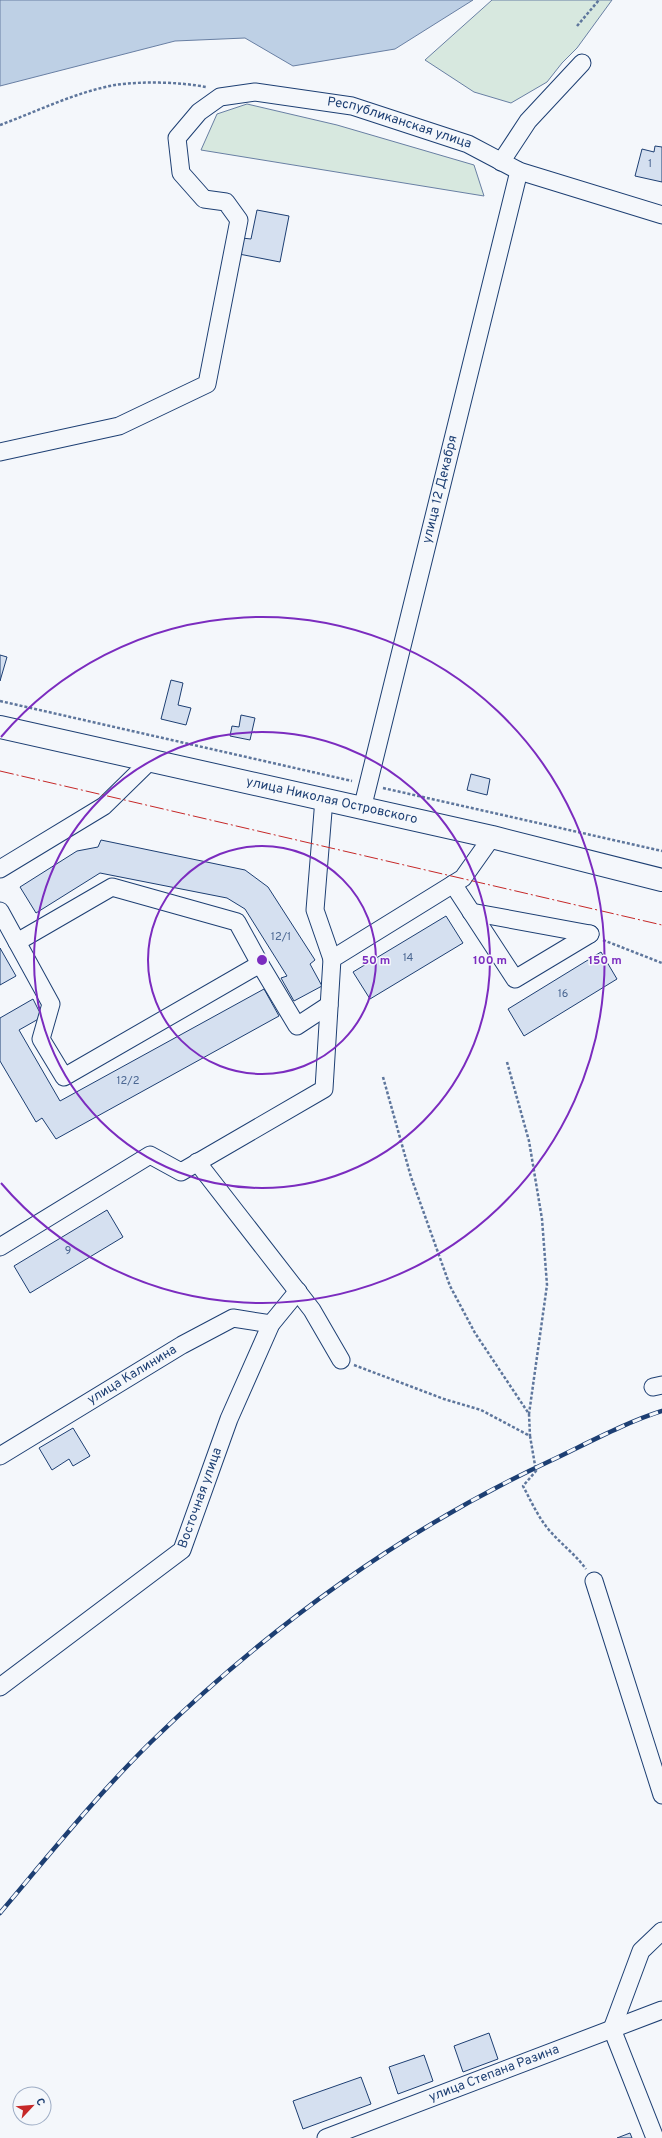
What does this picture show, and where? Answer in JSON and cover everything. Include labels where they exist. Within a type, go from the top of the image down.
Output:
[{"type":"main road","name":"улица Николая Островского","points":[[0,727],[492,837],[662,880]]},
{"type":"street","points":[[501,162],[528,121],[582,63]]},
{"type":"street","name":"Республиканская улица","points":[[0,452],[119,426],[207,384],[239,220],[226,202],[204,199],[181,173],[177,138],[199,112],[220,97],[254,92],[352,106],[468,144],[519,171],[662,215]]},
{"type":"street","name":"улица 12 Декабря","points":[[362,809],[519,171]]},
{"type":"street","points":[[0,869],[104,806],[151,760]]},
{"type":"street","points":[[0,1247],[150,1155],[181,1172],[324,1089],[332,959],[314,910],[324,799]]},
{"type":"street","points":[[332,959],[463,878],[492,837]]},
{"type":"street","points":[[454,884],[515,979],[590,934]]},
{"type":"street","points":[[17,942],[112,887],[236,922],[297,1026],[330,1005]]},
{"type":"street","points":[[0,911],[51,1004],[41,1039],[64,1077],[260,964]]},
{"type":"street","points":[[471,912],[590,934]]},
{"type":"street","points":[[197,1162],[312,1310],[341,1360]]},
{"type":"street","name":"Восточная улица","points":[[0,1687],[182,1550],[229,1419],[271,1324],[298,1291]]},
{"type":"street","name":"улица Калинина","points":[[0,1456],[182,1345],[233,1318],[271,1324]]},
{"type":"street","points":[[594,1581],[662,1795]]},
{"type":"street","points":[[655,2138],[612,2029],[641,1951],[662,1930]]},
{"type":"street","name":"улица Степана Разина","points":[[326,2138],[662,2010]]},
{"type":"path","points":[[577,26],[600,0]]},
{"type":"path","points":[[0,125],[64,100],[116,85],[181,83],[210,88],[220,97]]},
{"type":"path","points":[[0,701],[662,852]]},
{"type":"path","points":[[590,934],[662,963]]},
{"type":"path","points":[[508,1062],[529,1141],[542,1220],[548,1285],[529,1414],[530,1436],[536,1471],[523,1486],[537,1513],[550,1530],[575,1555],[594,1581]]},
{"type":"path","points":[[383,1077],[411,1177],[450,1286],[475,1333],[529,1414]]},
{"type":"path","points":[[341,1360],[403,1384],[481,1410],[530,1436]]},
{"type":"shaded area","points":[[492,0],[612,0],[577,48],[562,63],[547,82],[511,103],[474,92],[425,60]]},
{"type":"shaded area","points":[[247,104],[337,125],[474,165],[484,196],[201,150],[217,114]]},
{"type":"water","points":[[0,0],[473,0],[395,49],[293,66],[245,38],[175,41],[0,86]]},
{"type":"building","points":[[655,146],[662,147],[662,182],[635,176],[642,149],[654,152]]},
{"type":"building","points":[[257,210],[289,216],[280,262],[239,254],[242,238],[251,239]]},
{"type":"building","points":[[0,655],[7,657],[0,681]]},
{"type":"building","points":[[171,680],[183,683],[178,705],[191,708],[186,725],[161,719]]},
{"type":"building","points":[[241,715],[255,718],[250,740],[230,736],[232,726],[239,727]]},
{"type":"building","points":[[471,774],[490,779],[487,795],[467,790]]},
{"type":"building","points":[[101,840],[245,870],[268,887],[315,960],[310,964],[322,986],[294,1001],[281,978],[287,976],[245,909],[227,898],[100,873],[36,913],[20,887],[77,851],[98,847]]},
{"type":"building","points":[[446,916],[463,943],[370,999],[353,972]]},
{"type":"building","points":[[0,948],[16,976],[0,985]]},
{"type":"building","points":[[601,952],[617,979],[524,1036],[508,1009]]},
{"type":"building","points":[[264,989],[279,1016],[56,1139],[42,1118],[36,1122],[0,1061],[0,1018],[33,999],[42,1017],[19,1030],[60,1101]]},
{"type":"building","points":[[107,1210],[123,1237],[30,1293],[14,1266]]},
{"type":"building","points":[[73,1428],[90,1456],[73,1466],[69,1459],[52,1470],[39,1448]]},
{"type":"building","points":[[489,2033],[498,2059],[463,2072],[454,2046]]},
{"type":"building","points":[[424,2055],[433,2081],[398,2094],[389,2067]]},
{"type":"building","points":[[361,2077],[371,2104],[303,2129],[293,2101]]},
{"type":"building","points":[[630,2133],[632,2138],[617,2138]]},
{"type":"railway","points":[[0,1913],[92,1804],[131,1762],[196,1700],[290,1621],[390,1550],[495,1488],[634,1421],[662,1411]]},
{"type":"power","points":[[0,771],[662,925]]}]
